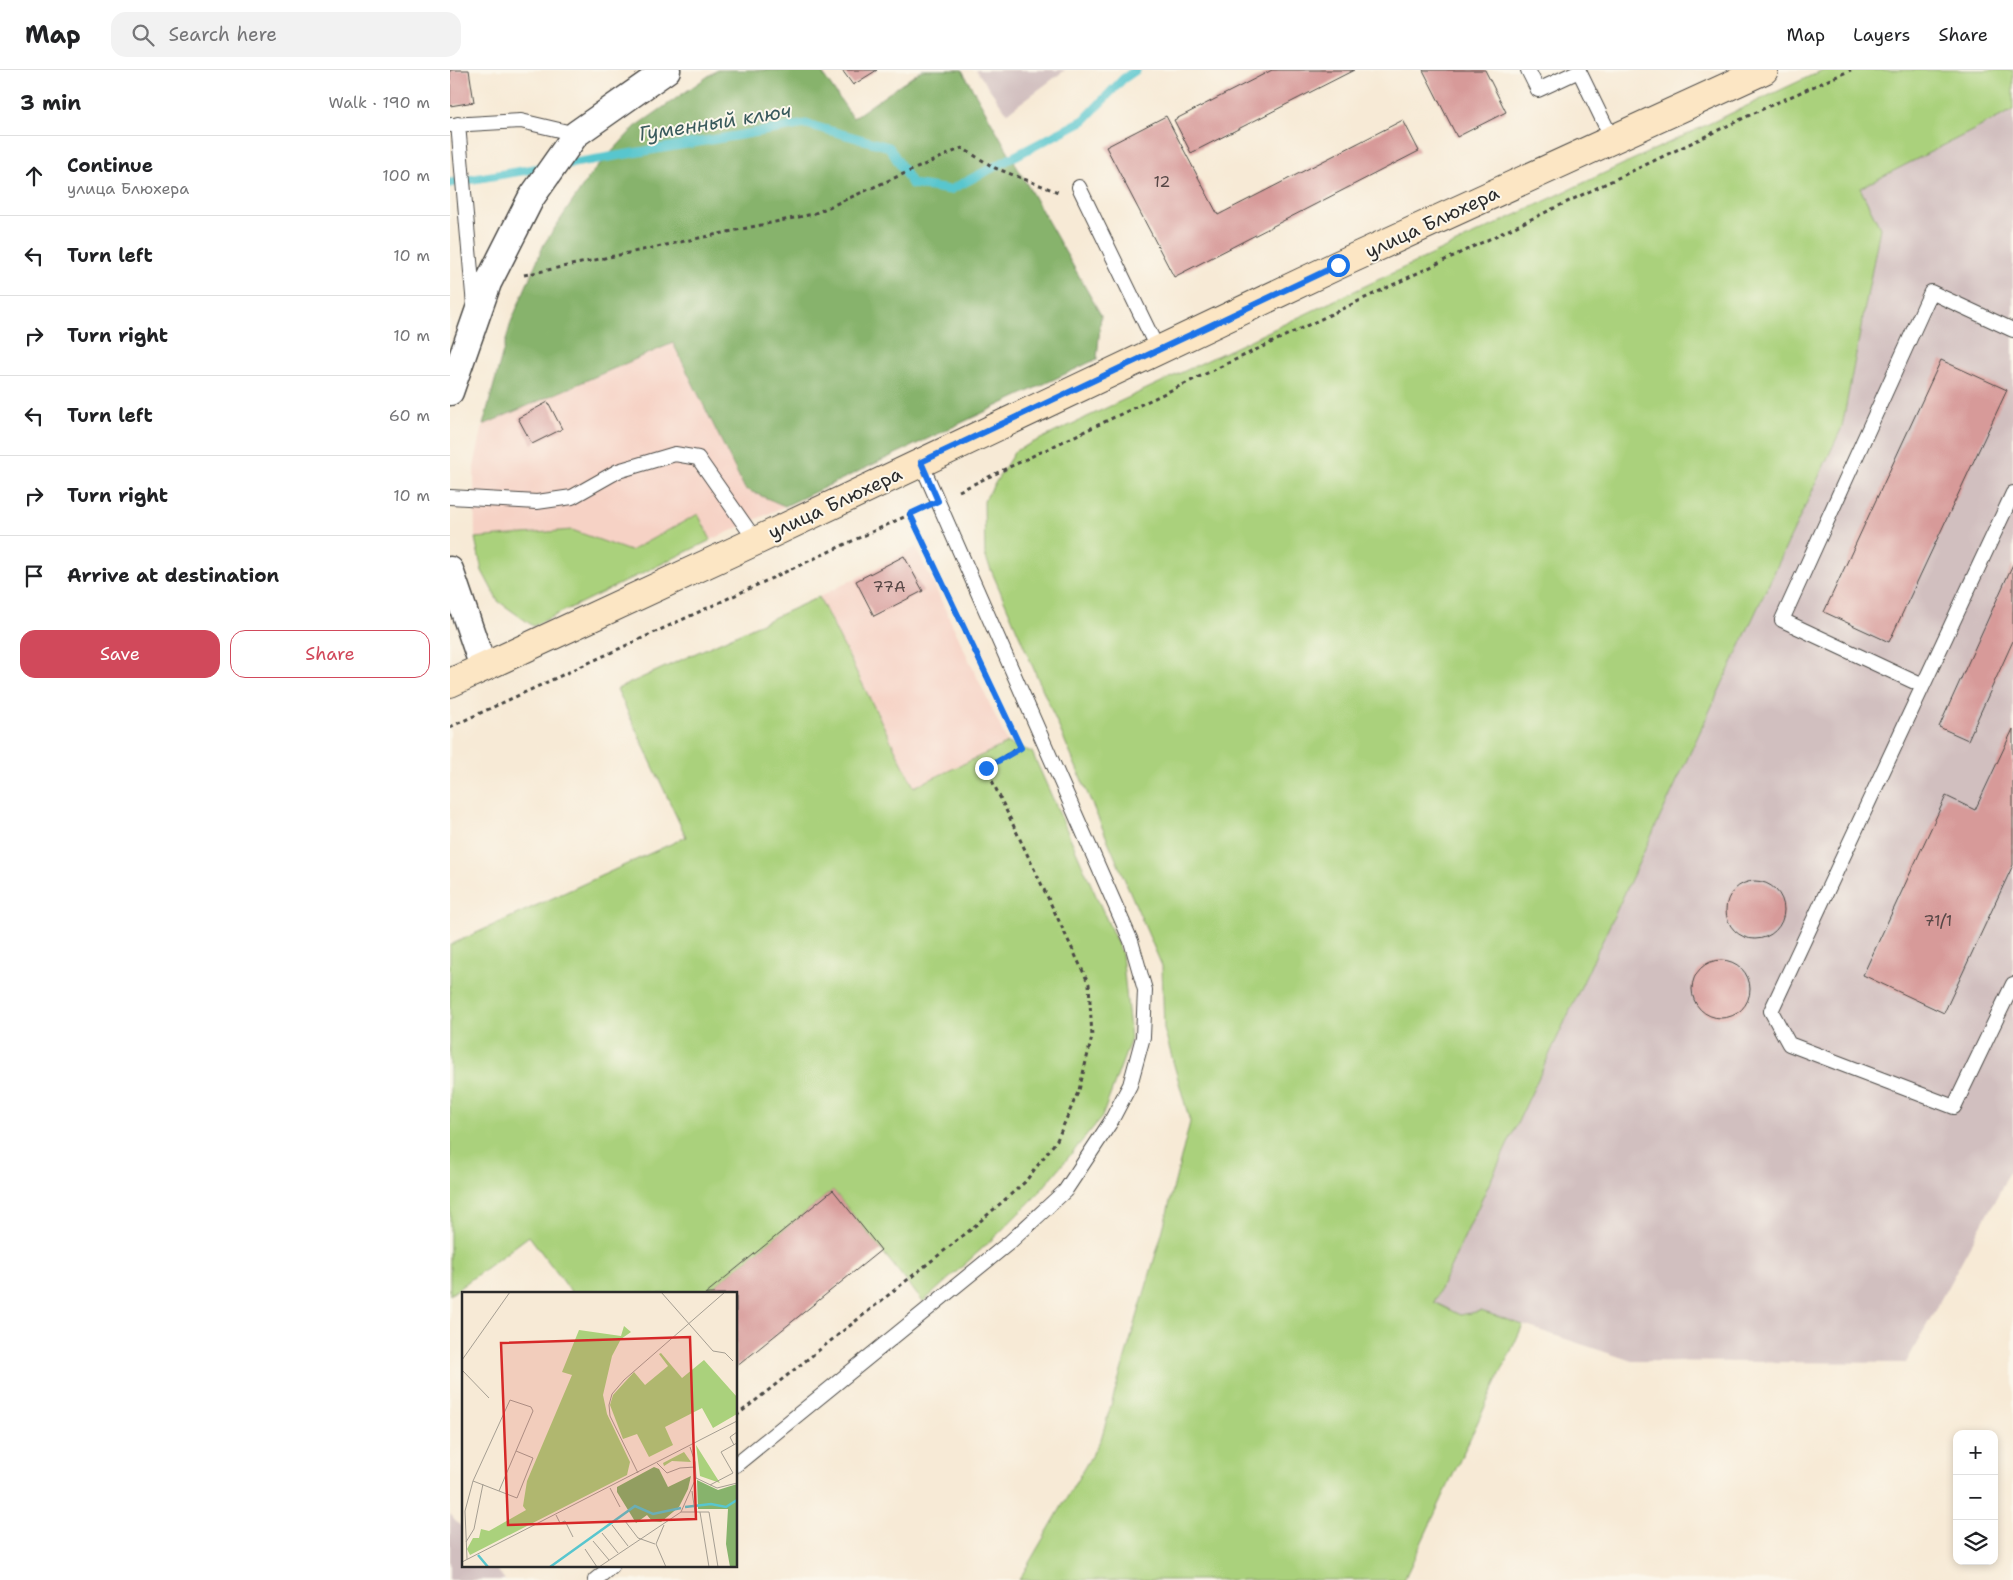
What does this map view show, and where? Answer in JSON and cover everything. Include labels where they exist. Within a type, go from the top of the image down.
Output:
[{"type":"main road","name":"улица Блюхера","points":[[450,683],[756,541],[1338,265],[1764,70]]},
{"type":"street","points":[[450,392],[464,338],[488,283],[531,198],[576,134],[667,70]]},
{"type":"street","points":[[450,570],[483,667]]},
{"type":"lane","points":[[1528,70],[1538,90],[1579,71],[1612,139]]},
{"type":"lane","points":[[464,338],[465,201],[461,160],[454,125],[521,121],[576,134]]},
{"type":"lane","points":[[1079,187],[1158,350]]},
{"type":"lane","points":[[1921,685],[1782,620],[1931,292],[2013,330]]},
{"type":"lane","points":[[450,497],[537,502],[572,497],[618,471],[676,454],[698,458],[756,541]]},
{"type":"lane","points":[[738,1463],[1010,1242],[1065,1191],[1110,1123],[1130,1085],[1143,1037],[1145,990],[1132,941],[921,462]]},
{"type":"lane","points":[[2013,493],[1921,685],[1770,1011],[1789,1044],[1954,1107],[2013,984]]},
{"type":"lane","points":[[595,1580],[610,1568]]},
{"type":"path","points":[[450,727],[938,501],[1767,107],[1851,70]]},
{"type":"path","points":[[488,283],[813,214],[962,148],[995,168],[1056,192],[1079,187]]},
{"type":"path","points":[[910,514],[999,703]]},
{"type":"path","points":[[738,1414],[969,1231],[1025,1182],[1058,1140],[1075,1098],[1092,1037],[1089,984],[986,768],[1021,748],[1016,739]]},
{"type":"shaded area","points":[[976,70],[1065,70],[1007,113]]},
{"type":"shaded area","points":[[2013,110],[2013,1163],[2001,1189],[1906,1363],[1632,1361],[1481,1311],[1460,1315],[1434,1302],[1842,427],[1860,188]]},
{"type":"shaded area","points":[[673,343],[745,489],[785,506],[711,540],[698,514],[630,551],[572,530],[475,538],[474,467],[483,425]]},
{"type":"shaded area","points":[[916,547],[1008,743],[914,787],[819,597]]},
{"type":"shaded area","points":[[450,1514],[462,1528],[462,1568],[496,1568],[505,1580],[450,1580]]},
{"type":"green space","points":[[717,70],[820,70],[853,118],[922,70],[962,70],[1101,315],[1097,359],[785,506],[745,489],[673,343],[483,425],[511,322],[544,244],[591,174],[635,127]]},
{"type":"green space","points":[[1823,70],[2013,70],[2013,110],[1860,188],[1880,228],[1842,427],[1434,1302],[1460,1315],[1481,1311],[1523,1325],[1404,1580],[1019,1580],[1101,1439],[1162,1233],[1190,1122],[1164,1029],[1162,966],[985,556],[984,501],[1015,451]]},
{"type":"green space","points":[[698,514],[711,540],[533,626],[498,601],[482,571],[475,538],[572,530],[630,551]]},
{"type":"green space","points":[[819,597],[914,787],[1008,743],[1032,752],[1122,954],[1131,1039],[1102,1117],[1037,1195],[997,1235],[923,1302],[833,1190],[707,1292],[571,1292],[529,1236],[450,1295],[450,945],[686,837],[617,689]]},
{"type":"building","points":[[450,70],[469,70],[474,102],[450,106]]},
{"type":"building","points":[[842,70],[877,70],[853,85]]},
{"type":"building","points":[[1272,70],[1354,70],[1191,153],[1174,120]]},
{"type":"building","points":[[1423,70],[1485,70],[1506,112],[1457,137]]},
{"type":"building","points":[[1166,116],[1218,215],[1403,120],[1419,151],[1174,277],[1106,147]]},
{"type":"building","points":[[1941,360],[2007,390],[1889,642],[1824,612]]},
{"type":"building","points":[[548,402],[562,429],[532,444],[518,418]]},
{"type":"building","points":[[904,556],[923,591],[874,616],[856,581]]},
{"type":"building","points":[[2013,564],[2013,641],[1968,740],[1939,727]]},
{"type":"building","points":[[2013,729],[2013,865],[1944,1013],[1863,975],[1946,796],[1975,810]]},
{"type":"building","points":[[1749,881],[1761,881],[1776,889],[1784,904],[1784,916],[1776,931],[1761,939],[1749,939],[1734,931],[1726,916],[1726,904],[1734,889]]},
{"type":"building","points":[[1721,960],[1732,962],[1742,968],[1748,978],[1750,989],[1748,1000],[1742,1010],[1732,1016],[1721,1018],[1710,1016],[1700,1010],[1694,1000],[1692,989],[1694,978],[1700,968],[1710,962]]},
{"type":"building","points":[[833,1190],[881,1250],[738,1365],[738,1292],[707,1292]]},
{"type":"waterway","name":"Гуменный ключ","points":[[562,165],[806,124],[889,147],[912,184],[950,190],[1084,120],[1123,79],[1136,70]]},
{"type":"waterway","name":"Гуменный ключ","points":[[450,183],[546,167]]},
{"type":"route","points":[[986,768],[1021,748],[910,514],[938,501],[921,462],[1338,265]]}]
